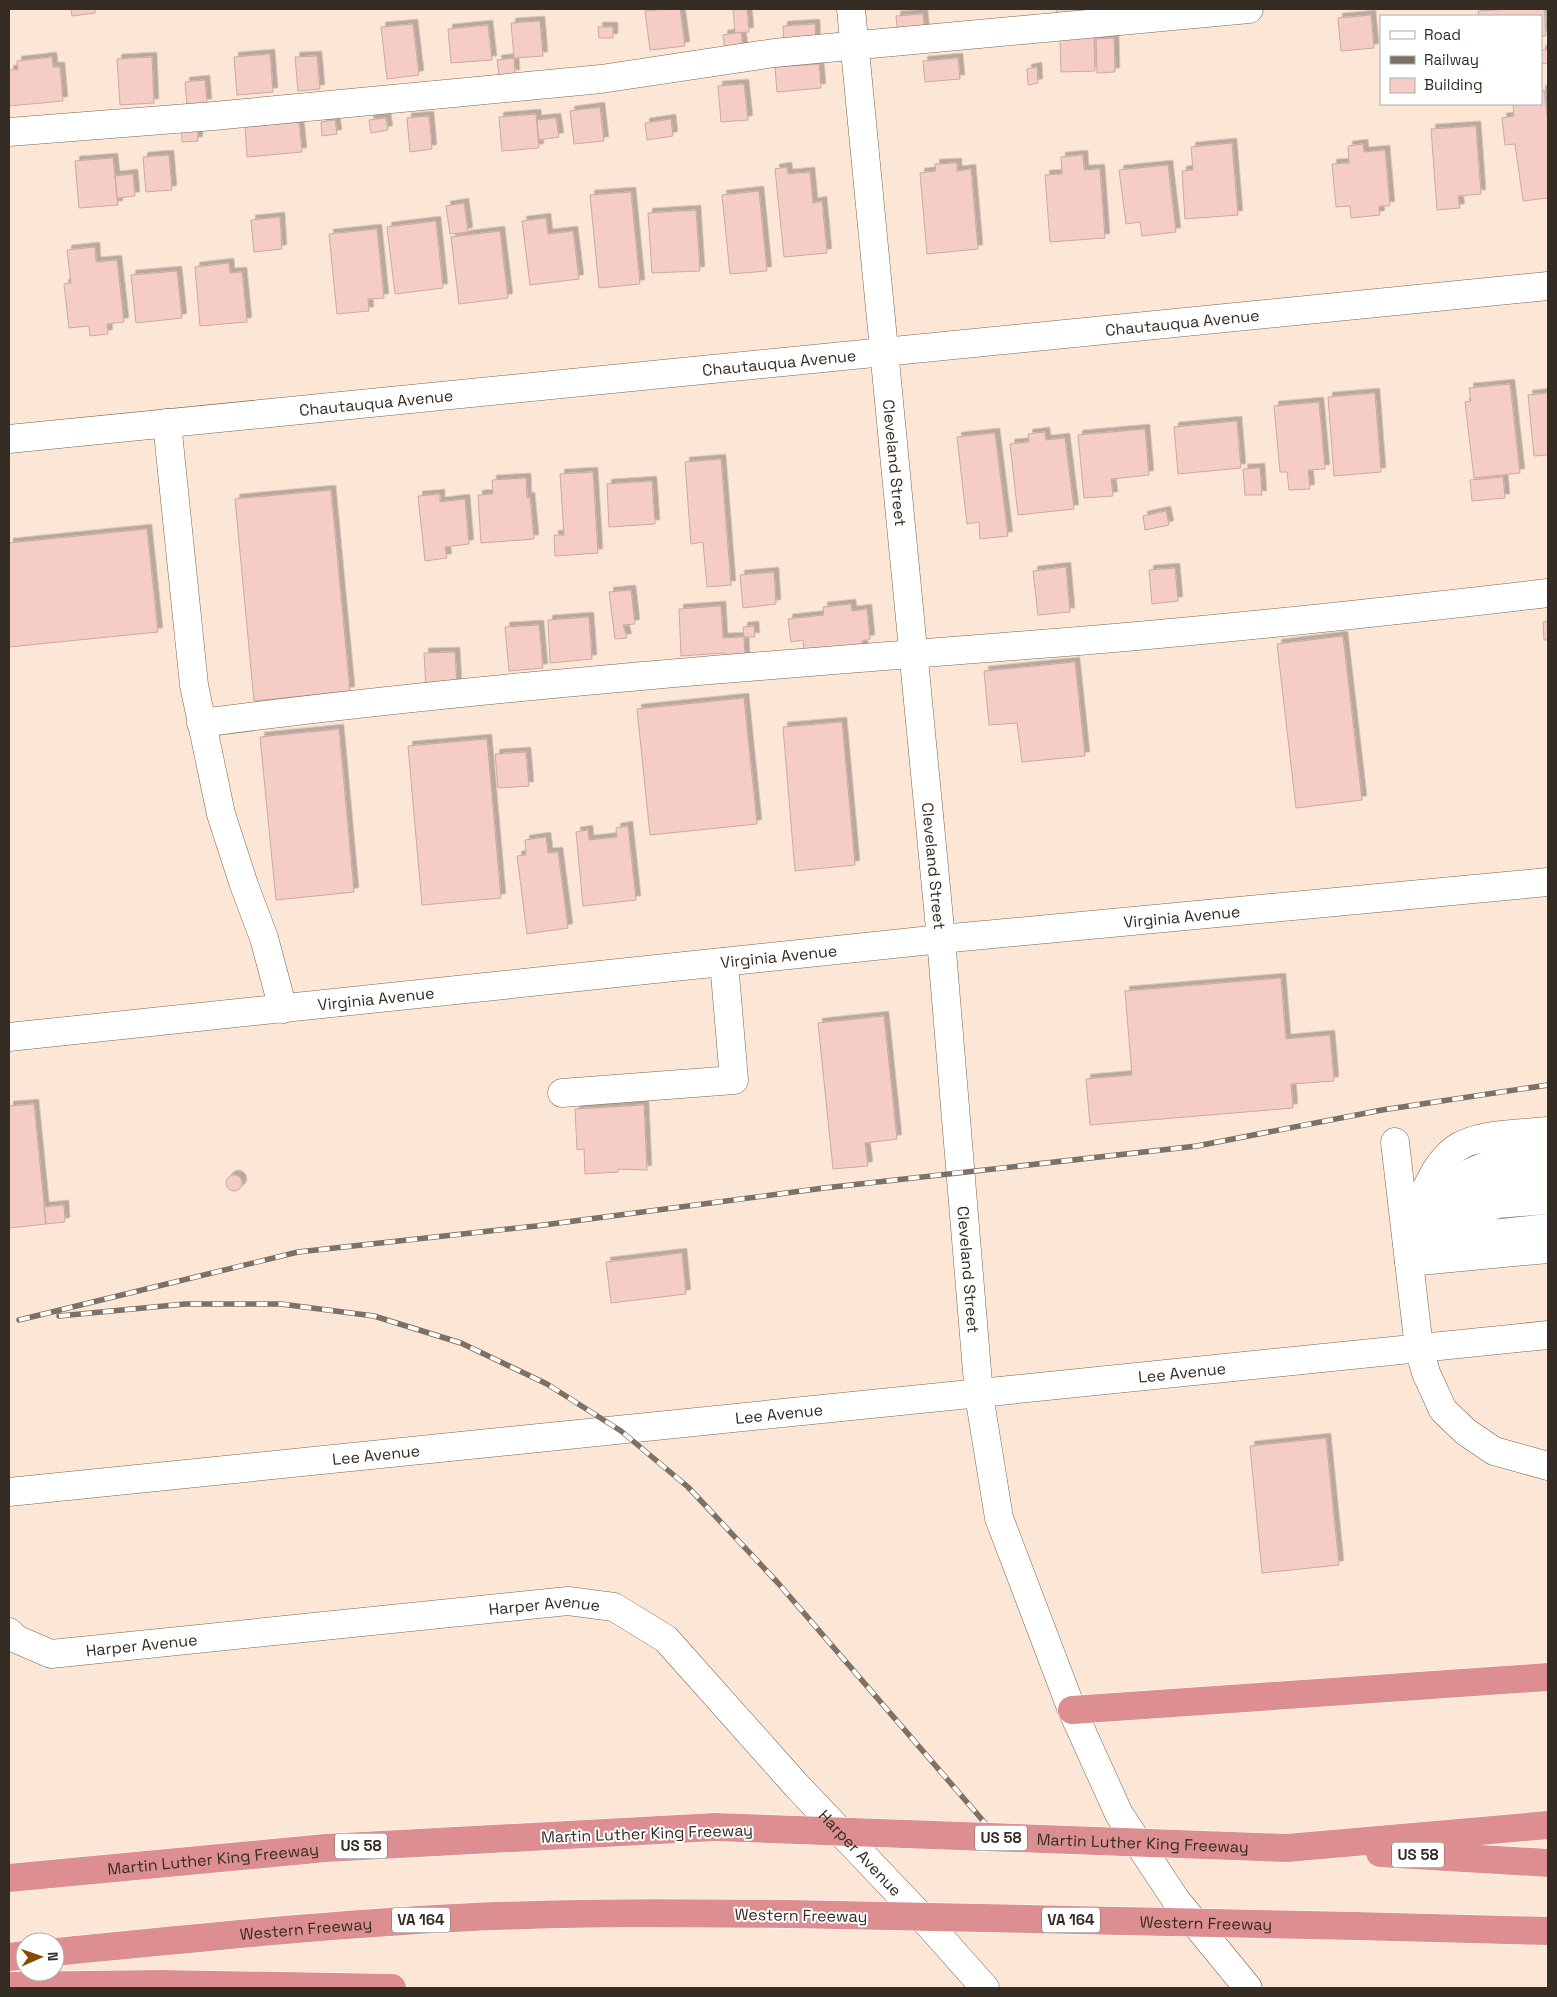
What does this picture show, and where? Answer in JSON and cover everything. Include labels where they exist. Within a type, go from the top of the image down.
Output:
[{"type":"highway","points":[[1072,1710],[1548,1677]]},
{"type":"highway","points":[[1287,1848],[1548,1825]]},
{"type":"highway","name":"Martin Luther King Freeway","points":[[9,1878],[326,1848],[715,1827],[1287,1848]]},
{"type":"highway","name":"US 58","points":[[1287,1848],[1548,1863]]},
{"type":"highway","name":"Western Freeway","points":[[65,1951],[273,1930],[456,1918],[587,1914],[788,1914],[1548,1932]]},
{"type":"highway","points":[[9,1986],[161,1984],[392,1988]]},
{"type":"street","name":"Cleveland Street","points":[[851,9],[941,939],[979,1395],[999,1518],[1072,1710],[1119,1814],[1176,1900],[1248,1988]]},
{"type":"street","points":[[9,132],[224,115],[601,79],[774,54],[1212,10],[1249,9]]},
{"type":"street","name":"Chautauqua Avenue","points":[[9,439],[1548,286]]},
{"type":"street","points":[[167,423],[194,685],[201,723],[221,814],[244,885],[264,938],[283,1009]]},
{"type":"street","points":[[201,723],[326,707],[913,653],[1056,643],[1351,616],[1548,593]]},
{"type":"street","name":"Virginia Avenue","points":[[9,1037],[941,939],[1548,882]]},
{"type":"street","points":[[562,1093],[734,1080],[724,962]]},
{"type":"street","points":[[1408,1252],[1426,1192],[1439,1167],[1455,1149],[1482,1138],[1548,1131]]},
{"type":"street","points":[[1395,1142],[1419,1348],[1426,1372],[1443,1410],[1466,1432],[1494,1451],[1548,1466]]},
{"type":"street","points":[[1408,1252],[1462,1176],[1499,1160],[1548,1155]]},
{"type":"street","points":[[1408,1252],[1465,1200],[1499,1183],[1548,1178]]},
{"type":"street","points":[[1408,1252],[1497,1204],[1548,1200]]},
{"type":"street","points":[[1408,1252],[1548,1228]]},
{"type":"street","points":[[1408,1252],[1548,1249]]},
{"type":"street","name":"Lee Avenue","points":[[9,1492],[979,1395],[1114,1378],[1548,1335]]},
{"type":"street","name":"Harper Avenue","points":[[9,1632],[16,1639],[51,1654],[568,1601],[614,1607],[666,1639],[797,1786],[931,1927],[985,1988]]},
{"type":"building","points":[[71,9],[95,9],[95,13],[72,16]]},
{"type":"building","points":[[680,9],[685,46],[650,50],[645,11]]},
{"type":"building","points":[[733,9],[747,9],[749,32],[735,33]]},
{"type":"building","points":[[1056,9],[1093,9],[1094,16],[1058,21]]},
{"type":"building","points":[[1544,9],[1546,36],[1542,36],[1542,15],[1479,15],[1478,11]]},
{"type":"building","points":[[923,14],[925,36],[898,38],[896,16]]},
{"type":"building","points":[[1371,15],[1374,48],[1341,51],[1338,18]]},
{"type":"building","points":[[540,21],[543,56],[514,58],[511,23]]},
{"type":"building","points":[[413,24],[419,75],[387,79],[381,27]]},
{"type":"building","points":[[815,24],[816,44],[784,46],[783,26]]},
{"type":"building","points":[[488,25],[492,60],[451,63],[448,29]]},
{"type":"building","points":[[598,27],[613,27],[613,38],[599,38]]},
{"type":"building","points":[[741,32],[743,50],[725,52],[723,35]]},
{"type":"building","points":[[1094,37],[1095,71],[1061,72],[1060,38]]},
{"type":"building","points":[[1114,38],[1115,72],[1097,73],[1096,39]]},
{"type":"building","points":[[1542,50],[1548,50],[1548,63],[1542,64]]},
{"type":"building","points":[[270,54],[273,92],[237,95],[234,57]]},
{"type":"building","points":[[317,56],[320,89],[298,91],[295,57]]},
{"type":"building","points":[[52,57],[53,67],[60,67],[63,101],[9,106],[9,70],[18,70],[17,61]]},
{"type":"building","points":[[152,57],[154,103],[120,105],[117,59]]},
{"type":"building","points":[[514,58],[515,74],[499,75],[497,60]]},
{"type":"building","points":[[958,58],[960,79],[925,82],[923,61]]},
{"type":"building","points":[[819,64],[821,88],[777,92],[775,67]]},
{"type":"building","points":[[1037,67],[1038,83],[1028,85],[1027,69]]},
{"type":"building","points":[[205,80],[207,103],[187,105],[185,82]]},
{"type":"building","points":[[744,84],[748,120],[721,122],[718,86]]},
{"type":"building","points":[[1542,90],[1544,90],[1548,123],[1548,198],[1523,201],[1515,144],[1505,145],[1502,118],[1514,116],[1513,105],[1542,105]]},
{"type":"building","points":[[600,107],[604,141],[574,144],[570,111]]},
{"type":"building","points":[[536,114],[539,148],[502,151],[499,117]]},
{"type":"building","points":[[429,116],[432,149],[410,152],[407,118]]},
{"type":"building","points":[[386,118],[388,130],[371,133],[369,120]]},
{"type":"building","points":[[556,118],[559,137],[539,140],[537,120]]},
{"type":"building","points":[[671,119],[673,136],[647,140],[645,123]]},
{"type":"building","points":[[335,120],[337,134],[322,136],[321,122]]},
{"type":"building","points":[[299,122],[302,152],[247,157],[245,127]]},
{"type":"building","points":[[1476,126],[1481,194],[1458,196],[1460,208],[1437,210],[1431,129]]},
{"type":"building","points":[[197,127],[198,141],[182,142],[181,128]]},
{"type":"building","points":[[1232,143],[1238,215],[1185,219],[1182,171],[1193,170],[1191,147]]},
{"type":"building","points":[[1363,144],[1364,152],[1385,150],[1390,206],[1379,206],[1380,215],[1351,218],[1350,206],[1336,207],[1332,164],[1349,163],[1348,146]]},
{"type":"building","points":[[169,155],[172,190],[146,192],[143,157]]},
{"type":"building","points":[[1083,155],[1084,170],[1100,169],[1105,238],[1050,242],[1045,175],[1062,174],[1061,157]]},
{"type":"building","points":[[113,158],[118,205],[79,208],[75,161]]},
{"type":"building","points":[[957,163],[957,171],[971,169],[978,249],[927,254],[920,173],[936,171],[935,164]]},
{"type":"building","points":[[1168,165],[1176,232],[1142,236],[1140,222],[1126,224],[1119,170]]},
{"type":"building","points":[[787,167],[788,174],[810,172],[813,203],[822,201],[827,253],[784,257],[775,169]]},
{"type":"building","points":[[133,174],[135,196],[117,198],[115,176]]},
{"type":"building","points":[[759,191],[767,271],[730,274],[722,195]]},
{"type":"building","points":[[631,192],[640,284],[599,288],[590,195]]},
{"type":"building","points":[[464,203],[468,232],[450,234],[446,206]]},
{"type":"building","points":[[696,210],[700,271],[652,273],[648,213]]},
{"type":"building","points":[[280,217],[282,249],[254,252],[251,220]]},
{"type":"building","points":[[546,218],[548,234],[573,231],[579,279],[530,285],[522,221]]},
{"type":"building","points":[[436,221],[443,288],[395,294],[387,227]]},
{"type":"building","points":[[377,229],[384,298],[368,299],[369,311],[337,314],[329,234]]},
{"type":"building","points":[[500,231],[508,298],[459,304],[451,237]]},
{"type":"building","points":[[95,247],[96,262],[117,260],[124,322],[107,324],[108,334],[90,336],[89,326],[69,328],[64,284],[71,283],[67,250]]},
{"type":"building","points":[[229,263],[230,273],[242,272],[247,322],[200,326],[195,267]]},
{"type":"building","points":[[177,271],[182,318],[136,323],[131,275]]},
{"type":"building","points":[[1510,384],[1520,473],[1474,478],[1465,402],[1471,401],[1469,388]]},
{"type":"building","points":[[1375,393],[1381,472],[1334,476],[1328,397]]},
{"type":"building","points":[[1548,393],[1548,455],[1534,456],[1528,395]]},
{"type":"building","points":[[1319,402],[1325,469],[1308,470],[1310,489],[1289,490],[1287,472],[1280,472],[1274,406]]},
{"type":"building","points":[[1237,421],[1241,468],[1178,474],[1174,427]]},
{"type":"building","points":[[1145,429],[1149,475],[1111,479],[1113,496],[1084,498],[1078,435]]},
{"type":"building","points":[[1045,432],[1046,440],[1065,438],[1074,509],[1018,515],[1010,444],[1029,442],[1028,434]]},
{"type":"building","points":[[995,433],[1008,536],[980,539],[979,522],[967,524],[957,437]]},
{"type":"building","points":[[721,459],[731,585],[707,587],[703,542],[691,544],[685,462]]},
{"type":"building","points":[[1260,468],[1262,495],[1245,495],[1243,469]]},
{"type":"building","points":[[593,472],[598,553],[555,556],[554,535],[564,535],[560,474]]},
{"type":"building","points":[[1503,477],[1505,498],[1472,501],[1470,480]]},
{"type":"building","points":[[526,478],[527,498],[530,497],[534,539],[481,543],[478,495],[493,494],[492,480]]},
{"type":"building","points":[[652,481],[655,524],[609,527],[607,484]]},
{"type":"building","points":[[331,490],[350,691],[254,701],[235,499]]},
{"type":"building","points":[[440,494],[440,502],[465,499],[469,544],[445,547],[447,558],[425,561],[418,496]]},
{"type":"building","points":[[1166,511],[1169,525],[1145,530],[1143,516]]},
{"type":"building","points":[[147,529],[158,632],[9,647],[9,543]]},
{"type":"building","points":[[1066,567],[1070,612],[1038,615],[1033,571]]},
{"type":"building","points":[[1175,568],[1178,601],[1152,604],[1149,570]]},
{"type":"building","points":[[774,572],[776,604],[743,608],[740,575]]},
{"type":"building","points":[[631,590],[635,624],[623,625],[627,638],[615,639],[609,592]]},
{"type":"building","points":[[851,604],[852,611],[867,609],[870,639],[862,641],[864,650],[805,657],[803,640],[791,642],[788,619],[824,615],[823,607]]},
{"type":"building","points":[[721,606],[723,638],[744,637],[745,659],[725,660],[725,653],[681,656],[679,609]]},
{"type":"building","points":[[589,617],[592,659],[550,663],[548,620]]},
{"type":"building","points":[[1548,621],[1548,640],[1544,640],[1543,622]]},
{"type":"building","points":[[539,625],[543,668],[509,671],[505,627]]},
{"type":"building","points":[[754,626],[755,637],[744,637],[743,627]]},
{"type":"building","points":[[1343,636],[1362,800],[1296,808],[1277,644]]},
{"type":"building","points":[[455,652],[457,686],[426,688],[424,653]]},
{"type":"building","points":[[1075,662],[1085,756],[1022,762],[1017,723],[989,725],[984,671]]},
{"type":"building","points":[[744,698],[757,824],[650,835],[637,709]]},
{"type":"building","points":[[842,722],[855,865],[795,871],[783,727]]},
{"type":"building","points":[[339,729],[354,892],[276,900],[260,737]]},
{"type":"building","points":[[487,739],[501,898],[422,905],[408,746]]},
{"type":"building","points":[[526,752],[529,786],[498,788],[495,754]]},
{"type":"building","points":[[628,826],[636,900],[583,906],[576,832],[588,830],[589,840],[617,837],[616,828]]},
{"type":"building","points":[[546,837],[548,853],[558,852],[568,928],[527,934],[517,856],[526,855],[525,840]]},
{"type":"building","points":[[1281,978],[1286,1039],[1330,1035],[1334,1081],[1291,1084],[1293,1108],[1090,1125],[1086,1079],[1132,1075],[1125,991]]},
{"type":"building","points":[[884,1016],[897,1139],[865,1143],[868,1166],[833,1169],[818,1023]]},
{"type":"building","points":[[34,1104],[46,1224],[9,1228],[9,1106]]},
{"type":"building","points":[[644,1105],[647,1170],[618,1169],[618,1172],[585,1174],[584,1149],[577,1150],[575,1109]]},
{"type":"building","points":[[234,1175],[240,1177],[242,1183],[240,1189],[234,1191],[228,1189],[226,1183],[228,1177]]},
{"type":"building","points":[[64,1205],[65,1222],[46,1224],[44,1207]]},
{"type":"building","points":[[682,1253],[686,1294],[611,1303],[606,1262]]},
{"type":"building","points":[[1326,1438],[1339,1565],[1262,1573],[1250,1446]]},
{"type":"railway","points":[[19,1320],[298,1252],[536,1226],[824,1188],[1197,1146],[1382,1110],[1548,1085]]},
{"type":"railway","points":[[59,1316],[185,1304],[281,1304],[374,1316],[461,1343],[547,1384],[621,1431],[688,1487],[778,1583],[991,1830]]}]
